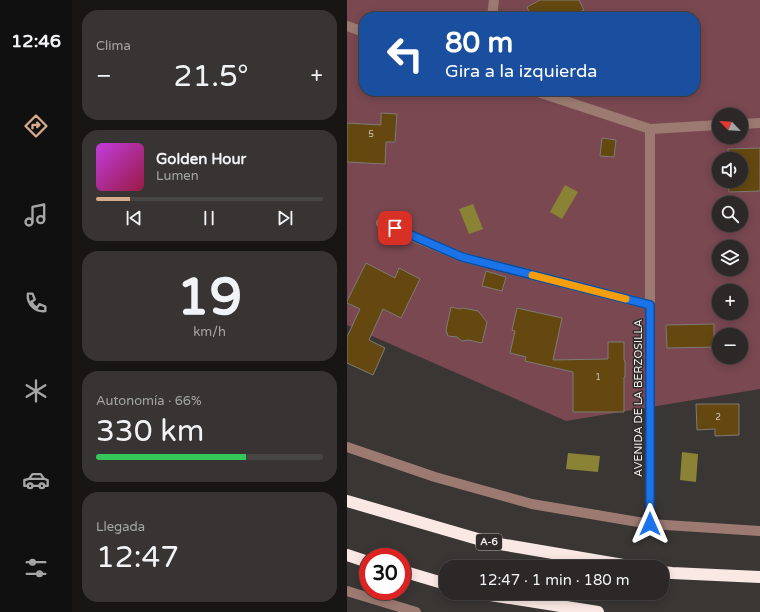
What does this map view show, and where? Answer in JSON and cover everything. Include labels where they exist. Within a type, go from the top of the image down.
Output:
[{"type":"highway","name":"A-6","points":[[347,501],[488,542],[594,560]]},
{"type":"highway","points":[[347,556],[359,559]]},
{"type":"highway","points":[[669,573],[760,577]]},
{"type":"highway","points":[[411,574],[439,582]]},
{"type":"highway","points":[[522,600],[598,612]]},
{"type":"street","points":[[493,12],[494,0]]},
{"type":"street","points":[[347,26],[359,30]]},
{"type":"street","points":[[550,96],[650,129],[712,125]]},
{"type":"street","points":[[748,124],[760,123]]},
{"type":"street","name":"AVENIDA DE LA BERZOSILLA","points":[[650,129],[650,524]]},
{"type":"street","points":[[381,222],[462,257],[650,305]]},
{"type":"street","points":[[347,447],[435,477],[532,504],[650,524],[760,531]]},
{"type":"street","points":[[347,591],[416,612]]},
{"type":"shaded area","points":[[347,0],[760,0],[760,389],[566,421],[347,325]]},
{"type":"shaded area","points":[[565,185],[578,192],[562,219],[550,212]]},
{"type":"shaded area","points":[[473,204],[483,229],[469,234],[459,209]]},
{"type":"shaded area","points":[[682,452],[698,454],[696,482],[680,480]]},
{"type":"shaded area","points":[[568,453],[600,456],[598,472],[566,469]]},
{"type":"building","points":[[540,0],[579,0],[584,10],[580,12],[529,12],[527,7]]},
{"type":"building","points":[[381,113],[397,114],[395,142],[386,142],[385,164],[347,162],[347,123],[381,125]]},
{"type":"building","points":[[602,138],[616,140],[614,157],[600,156]]},
{"type":"building","points":[[760,148],[760,191],[729,192],[729,188],[748,188],[748,152],[728,152],[728,149]]},
{"type":"building","points":[[366,263],[395,278],[399,268],[420,279],[401,318],[383,309],[369,340],[385,348],[373,375],[347,363],[347,337],[360,309],[347,303],[347,301]]},
{"type":"building","points":[[486,271],[506,277],[502,291],[482,286]]},
{"type":"building","points":[[451,307],[478,311],[487,322],[482,343],[468,340],[462,341],[457,337],[448,336],[446,330]]},
{"type":"building","points":[[517,308],[562,318],[553,360],[608,359],[608,342],[624,342],[624,412],[573,412],[573,372],[525,361],[526,357],[510,353],[515,331],[512,330]]},
{"type":"building","points":[[714,324],[714,328],[712,328],[712,347],[667,348],[666,325]]},
{"type":"building","points":[[696,404],[739,404],[739,435],[715,436],[715,429],[697,430]]},
{"type":"slow traffic","points":[[532,275],[626,299]]},
{"type":"route","points":[[395,228],[462,257],[650,305],[650,524]]}]
